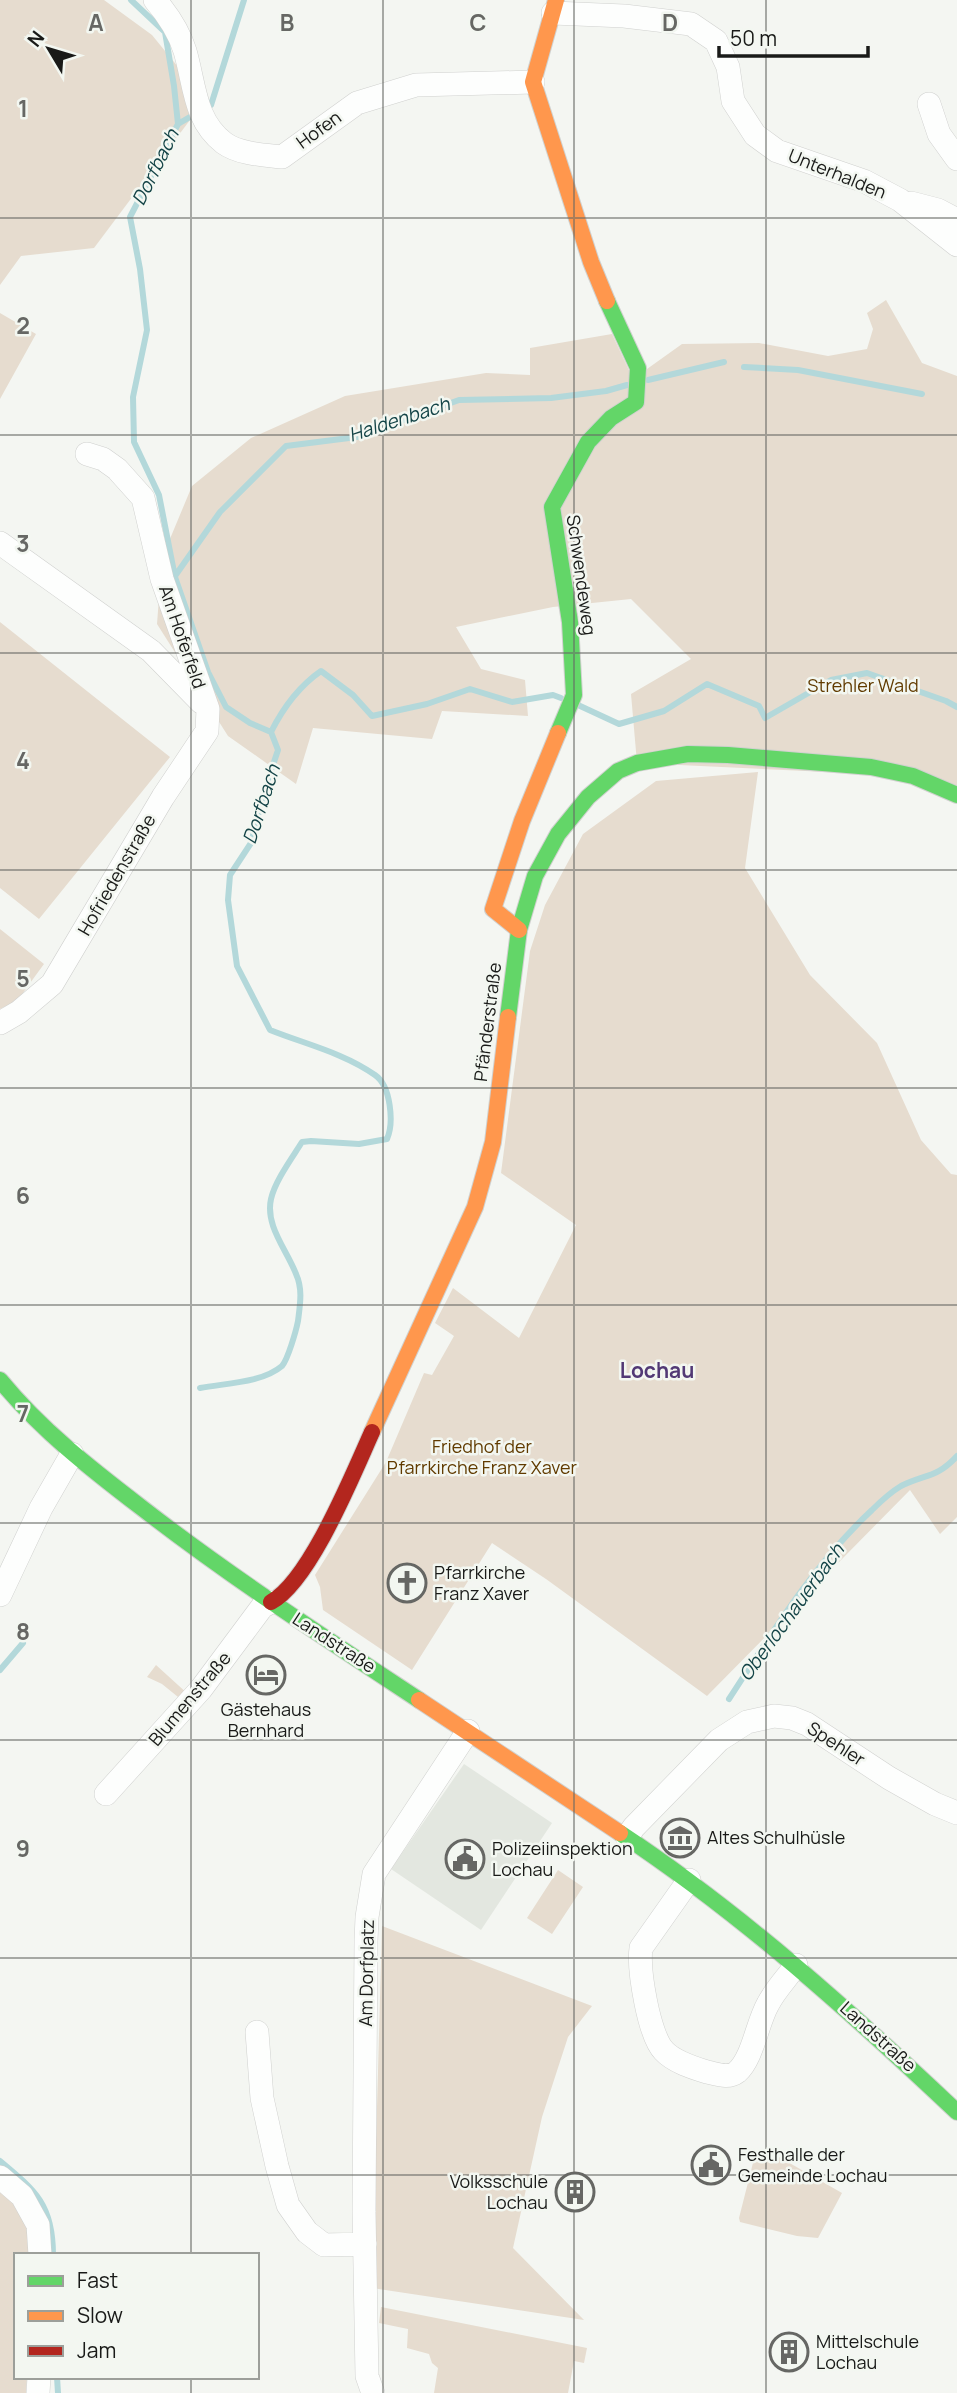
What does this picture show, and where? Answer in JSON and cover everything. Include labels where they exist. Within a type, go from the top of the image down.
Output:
[{"type":"street","name":"Hofen","points":[[155,0],[176,29],[185,51],[204,122],[226,144],[258,155],[282,157],[357,103],[416,85],[533,82]]},
{"type":"street","points":[[533,82],[555,7]]},
{"type":"street","name":"Unterhalden","points":[[555,7],[691,24],[716,41],[728,67],[733,101],[755,135],[777,151],[864,181],[900,200],[957,245]]},
{"type":"street","name":"Schwendeweg","points":[[519,930],[494,909],[522,821],[570,702],[570,622],[552,507],[588,442],[611,418],[636,402],[638,368],[591,262],[533,82]]},
{"type":"street","points":[[929,104],[939,134],[957,159]]},
{"type":"street","name":"Unterhalden","points":[[900,200],[938,210],[957,220]]},
{"type":"street","name":"Am Hoferfeld","points":[[87,454],[103,459],[117,469],[144,498],[162,579],[208,709]]},
{"type":"street","name":"Am Hoferfeld","points":[[0,543],[150,651],[208,709]]},
{"type":"street","name":"Hofriedenstraße","points":[[0,1023],[19,1012],[52,984],[163,797],[207,731],[208,709]]},
{"type":"street","name":"Pfänderstraße","points":[[271,1602],[282,1596],[294,1583],[335,1513],[475,1207],[493,1142],[519,930],[535,876],[558,834],[588,797],[618,771],[637,763],[688,754],[871,766],[913,776],[957,795]]},
{"type":"street","name":"Landstraße","points":[[0,1380],[23,1408],[72,1454],[164,1526],[271,1602],[689,1880],[796,1965],[867,2026],[957,2112]]},
{"type":"street","points":[[0,1595],[41,1508],[72,1454]]},
{"type":"street","name":"Blumenstraße","points":[[106,1794],[201,1689],[262,1607],[271,1602]]},
{"type":"street","name":"Spehler","points":[[627,1837],[719,1740],[747,1722],[775,1716],[792,1718],[807,1724],[912,1792],[957,1813]]},
{"type":"street","name":"Am Dorfplatz","points":[[373,2393],[367,2376],[365,2244],[367,1917],[374,1874],[468,1731]]},
{"type":"street","points":[[689,1880],[641,1948],[639,1962],[646,2001],[656,2037],[664,2052],[697,2069],[726,2077],[736,2073],[745,2062],[768,2004],[796,1965]]},
{"type":"street","points":[[257,2032],[262,2098],[276,2166],[288,2204],[307,2232],[324,2245],[365,2244]]},
{"type":"street","points":[[0,2177],[22,2196],[38,2225],[40,2253]]},
{"type":"shaded area","points":[[464,1764],[552,1823],[481,1930],[391,1869]]},
{"type":"green space","points":[[0,0],[104,0],[152,35],[205,100],[94,248],[21,256],[0,285]]},
{"type":"green space","name":"Strehler Wald","points":[[886,300],[922,363],[957,376],[957,795],[913,776],[637,763],[631,694],[691,659],[631,599],[553,607],[456,627],[481,669],[525,680],[528,716],[442,711],[432,739],[313,728],[296,784],[228,736],[157,624],[162,558],[192,486],[251,438],[345,396],[486,373],[530,375],[530,348],[612,334],[633,379],[682,344],[759,343],[828,356],[867,349],[873,329],[867,313]]},
{"type":"green space","points":[[0,313],[36,334],[0,399]]},
{"type":"green space","points":[[0,622],[170,757],[39,919],[0,888]]},
{"type":"green space","name":"Friedhof der Pfarrkirche Franz Xaver","points":[[758,772],[745,868],[810,975],[877,1043],[921,1140],[951,1174],[957,1175],[957,1517],[940,1534],[910,1490],[707,1696],[492,1543],[412,1670],[323,1610],[320,1587],[315,1575],[386,1462],[424,1373],[432,1375],[454,1336],[435,1323],[453,1288],[519,1338],[576,1225],[501,1173],[530,951],[545,905],[583,834],[656,781]]},
{"type":"green space","points":[[0,929],[44,964],[17,1001],[0,1009]]},
{"type":"green space","points":[[156,1665],[189,1695],[183,1701],[162,1684],[147,1677]]},
{"type":"green space","points":[[558,1870],[583,1887],[552,1934],[527,1918]]},
{"type":"green space","points":[[382,1926],[592,2006],[568,2037],[542,2117],[513,2248],[584,2320],[372,2288]]},
{"type":"green space","points":[[756,2151],[779,2157],[842,2193],[818,2238],[797,2236],[740,2222]]},
{"type":"green space","points":[[0,2183],[27,2217],[31,2253],[14,2253],[14,2379],[27,2379],[26,2393],[0,2393]]},
{"type":"green space","points":[[381,2307],[587,2348],[584,2363],[574,2361],[568,2393],[434,2393],[438,2368],[432,2363],[429,2354],[407,2348],[408,2329],[379,2323]]},
{"type":"waterway","name":"Dorfbach","points":[[131,0],[165,32],[178,124],[130,217],[140,269],[147,330],[133,397],[134,442],[159,495],[175,577],[208,672],[226,707],[250,723],[271,732],[278,750],[251,843],[230,875],[228,900],[237,966],[270,1030],[363,1067],[375,1075],[385,1087],[390,1105],[387,1139],[359,1144],[302,1142],[276,1185],[271,1199],[271,1219],[296,1274],[300,1291],[294,1338],[282,1366],[274,1372],[243,1382],[200,1388]]},
{"type":"waterway","points":[[205,108],[211,105],[244,0]]},
{"type":"waterway","points":[[178,124],[195,114]]},
{"type":"waterway","name":"Haldenbach","points":[[648,380],[724,362]]},
{"type":"waterway","name":"Haldenbach","points":[[744,367],[798,370],[922,394]]},
{"type":"waterway","name":"Haldenbach","points":[[175,576],[220,512],[286,446],[357,437],[459,400],[551,398],[606,391],[627,385]]},
{"type":"waterway","points":[[271,732],[292,698],[321,671],[353,695],[372,716],[427,704],[470,689],[512,702],[553,695],[561,698]]},
{"type":"waterway","points":[[578,705],[619,724],[664,711],[707,684],[759,706],[765,718],[831,680],[867,673],[957,707]]},
{"type":"waterway","name":"Oberlochauerbach","points":[[729,1699],[795,1600],[851,1531],[897,1488],[937,1472],[957,1456]]},
{"type":"waterway","name":"Dorfbach","points":[[0,1670],[23,1643]]},
{"type":"waterway","name":"Dorfbach","points":[[0,2161],[40,2200],[50,2223],[53,2253]]},
{"type":"waterway","name":"Dorfbach","points":[[57,2379],[58,2393]]},
{"type":"traffic: fast","points":[[558,733],[574,695],[570,622],[552,507],[588,442],[611,418],[636,402],[638,368],[607,301]]},
{"type":"traffic: fast","points":[[508,1017],[519,930],[535,876],[558,834],[588,797],[618,771],[637,763],[688,754],[728,755],[871,767],[913,776],[957,795]]},
{"type":"traffic: fast","points":[[0,1380],[85,1464],[176,1534],[244,1583],[419,1700]]},
{"type":"traffic: fast","points":[[620,1833],[709,1897],[794,1965],[957,2112]]},
{"type":"traffic: slow","points":[[556,0],[533,82],[591,262],[607,301]]},
{"type":"traffic: slow","points":[[519,930],[493,909],[522,821],[558,733]]},
{"type":"traffic: slow","points":[[372,1432],[475,1207],[493,1142],[508,1017]]},
{"type":"traffic: slow","points":[[419,1700],[620,1833]]},
{"type":"traffic: jam","points":[[271,1602],[286,1590],[315,1550],[342,1499],[372,1432]]},
{"type":"place","name":"Pfarrkirche Franz Xaver","points":[[407,1583]]},
{"type":"place","name":"Gästehaus Bernhard","points":[[266,1675]]},
{"type":"place","name":"Altes Schulhüsle","points":[[680,1838]]},
{"type":"place","name":"Polizeiinspektion Lochau","points":[[465,1859]]},
{"type":"place","name":"Festhalle der Gemeinde Lochau","points":[[711,2165]]},
{"type":"place","name":"Volksschule Lochau","points":[[575,2192]]},
{"type":"place","name":"Mittelschule Lochau","points":[[789,2352]]},
{"type":"district","name":"Lochau","points":[[657,1371]]}]
